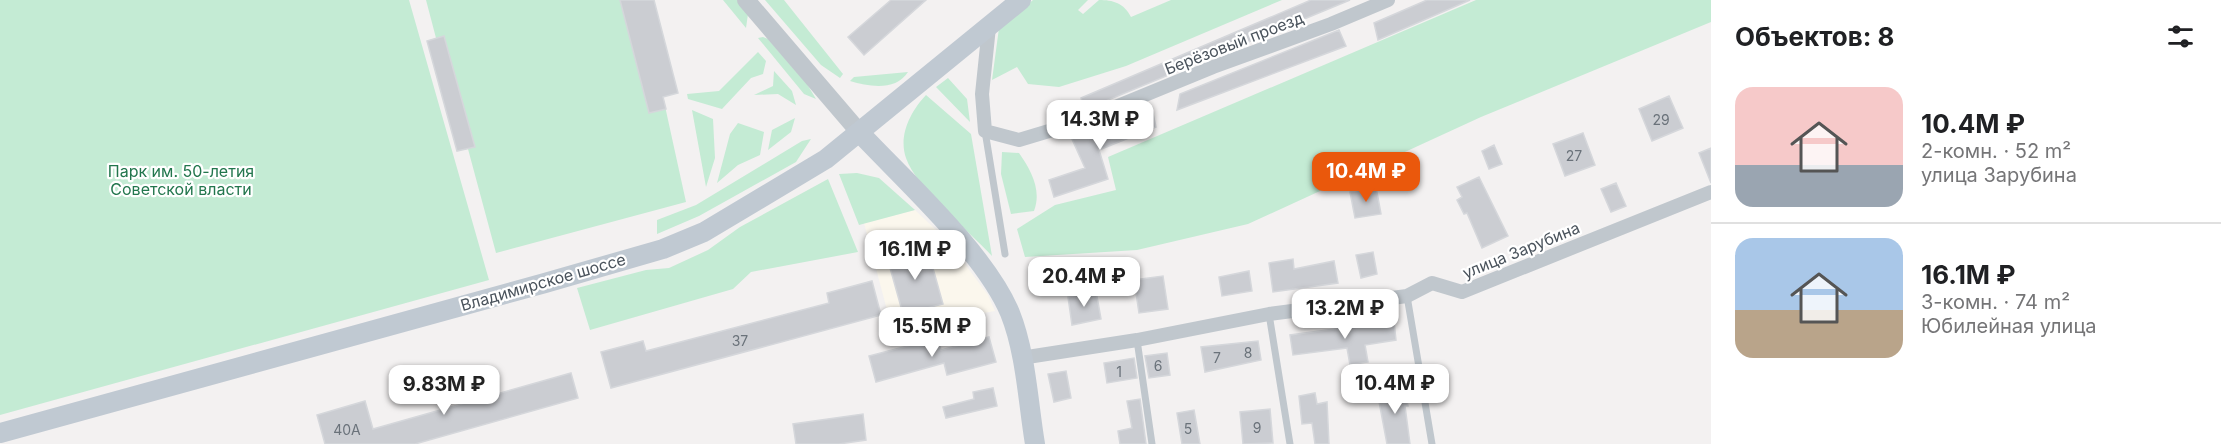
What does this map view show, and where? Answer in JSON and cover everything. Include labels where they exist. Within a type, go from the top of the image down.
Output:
[{"type":"main road","name":"Владимирское шоссе","points":[[0,433],[663,249],[704,232],[826,159],[988,27],[1012,3]]},
{"type":"main road","points":[[860,132],[968,249],[990,278],[1010,315],[1021,358],[1035,444]]},
{"type":"street","points":[[746,0],[860,132]]},
{"type":"street","name":"Берёзовый проезд","points":[[985,131],[1019,140],[1079,122],[1213,67],[1331,24],[1388,0]]},
{"type":"street","points":[[985,131],[982,94],[988,27]]},
{"type":"street","name":"улица Зарубина","points":[[1021,358],[1137,340],[1269,314],[1407,296],[1432,283],[1462,292],[1711,192]]},
{"type":"lane","points":[[985,131],[1005,254]]},
{"type":"lane","points":[[1407,296],[1432,444]]},
{"type":"lane","points":[[1269,314],[1290,444]]},
{"type":"lane","points":[[1137,340],[1152,444]]},
{"type":"shaded area","points":[[915,210],[947,240],[988,295],[995,311],[892,329],[864,223]]},
{"type":"green space","name":"Парк им. 50-летия Советской власти","points":[[0,0],[409,0],[489,280],[0,415]]},
{"type":"green space","points":[[426,0],[654,0],[678,93],[663,97],[686,202],[496,253],[468,149],[457,151],[427,41],[436,38]]},
{"type":"green space","points":[[723,0],[737,0],[748,14],[746,28]]},
{"type":"green space","points":[[765,0],[784,0],[843,74],[840,78],[821,65]]},
{"type":"green space","points":[[1033,0],[1088,0],[1078,10],[1083,14],[1099,0],[1109,1],[1121,5],[1131,17],[1171,0],[1282,0],[1126,66],[1059,87],[1028,84],[1017,67],[992,80],[999,28]]},
{"type":"green space","points":[[1476,0],[1711,0],[1711,22],[1481,117],[1248,224],[1137,250],[1025,257],[1017,229],[1055,205],[1116,190],[1108,157]]},
{"type":"green space","points":[[758,38],[768,39],[807,84],[816,99],[804,94]]},
{"type":"green space","points":[[758,52],[766,61],[763,74],[751,78],[722,109],[688,99],[687,94],[719,91]]},
{"type":"green space","points":[[774,71],[792,91],[796,105],[778,94],[754,95],[773,86]]},
{"type":"green space","points":[[908,72],[903,78],[890,85],[874,86],[850,81],[854,77]]},
{"type":"green space","points":[[948,78],[967,99],[970,122],[936,87]]},
{"type":"green space","points":[[926,95],[971,134],[992,256],[932,196],[920,182],[906,158],[904,141],[907,124],[915,108]]},
{"type":"green space","points":[[692,110],[713,119],[715,158],[706,187]]},
{"type":"green space","points":[[795,118],[791,132],[768,150],[772,130]]},
{"type":"green space","points":[[738,123],[764,132],[760,155],[738,165],[717,183],[730,134]]},
{"type":"green space","points":[[811,139],[796,162],[699,216],[657,234],[657,220],[696,205],[802,141]]},
{"type":"green space","points":[[1002,152],[1019,153],[1028,166],[1037,195],[1034,211],[1011,214],[1001,174]]},
{"type":"green space","points":[[857,173],[879,178],[915,210],[859,225],[839,174]]},
{"type":"green space","points":[[828,179],[858,252],[751,272],[733,289],[590,330],[577,288],[646,270],[669,268],[708,250],[740,227]]},
{"type":"building","points":[[620,0],[654,0],[678,93],[663,97],[666,109],[649,113]]},
{"type":"building","points":[[891,0],[926,0],[864,55],[848,37]]},
{"type":"building","points":[[1311,0],[1350,0],[1084,110],[1081,98]]},
{"type":"building","points":[[1427,0],[1470,0],[1378,40],[1374,23]]},
{"type":"building","points":[[1339,30],[1346,46],[1177,110],[1180,94]]},
{"type":"building","points":[[444,36],[475,147],[457,151],[427,41]]},
{"type":"building","points":[[1669,96],[1683,128],[1652,141],[1639,109]]},
{"type":"building","points":[[1152,109],[1156,127],[1099,150],[1108,179],[1054,197],[1049,180],[1085,168],[1071,137]]},
{"type":"building","points":[[1583,133],[1595,165],[1565,176],[1553,144]]},
{"type":"building","points":[[1494,145],[1502,164],[1489,169],[1482,151]]},
{"type":"building","points":[[1711,148],[1711,183],[1699,153]]},
{"type":"building","points":[[1479,177],[1508,236],[1482,248],[1467,213],[1464,214],[1457,200],[1462,197],[1457,187]]},
{"type":"building","points":[[1616,183],[1626,206],[1611,212],[1601,189]]},
{"type":"building","points":[[1376,187],[1381,214],[1355,218],[1350,192]]},
{"type":"building","points":[[916,249],[929,254],[943,304],[903,314],[887,257]]},
{"type":"building","points":[[1373,252],[1377,274],[1361,278],[1356,255]]},
{"type":"building","points":[[1293,259],[1294,269],[1334,261],[1338,283],[1273,292],[1269,263]]},
{"type":"building","points":[[1065,265],[1068,278],[1043,284],[1040,271]]},
{"type":"building","points":[[1249,271],[1252,291],[1222,296],[1219,277]]},
{"type":"building","points":[[1163,276],[1168,309],[1139,313],[1134,280]]},
{"type":"building","points":[[872,281],[881,315],[611,388],[601,352],[643,341],[646,351],[829,303],[827,293]]},
{"type":"building","points":[[1096,291],[1101,319],[1072,325],[1068,297]]},
{"type":"building","points":[[1394,321],[1396,340],[1365,345],[1368,362],[1350,365],[1347,348],[1293,355],[1290,335]]},
{"type":"building","points":[[989,337],[996,362],[947,375],[944,363],[876,382],[869,356],[938,338],[941,350]]},
{"type":"building","points":[[1258,341],[1261,360],[1205,372],[1201,347]]},
{"type":"building","points":[[1167,353],[1170,375],[1149,378],[1145,356]]},
{"type":"building","points":[[1134,358],[1137,378],[1107,383],[1104,363]]},
{"type":"building","points":[[1066,371],[1071,398],[1054,402],[1048,374]]},
{"type":"building","points":[[571,373],[578,398],[415,444],[325,444],[317,415],[365,401],[373,429]]},
{"type":"building","points":[[1405,387],[1410,444],[1387,444],[1377,391]]},
{"type":"building","points":[[993,388],[997,406],[946,418],[943,407],[974,399],[973,392]]},
{"type":"building","points":[[1315,393],[1317,404],[1327,402],[1329,444],[1315,444],[1312,423],[1302,424],[1299,396]]},
{"type":"building","points":[[1140,399],[1146,444],[1120,444],[1118,431],[1132,428],[1127,401]]},
{"type":"building","points":[[1270,409],[1273,443],[1243,444],[1240,412]]},
{"type":"building","points":[[1194,410],[1200,444],[1182,444],[1177,413]]},
{"type":"building","points":[[863,414],[866,440],[839,444],[796,444],[793,424]]}]
